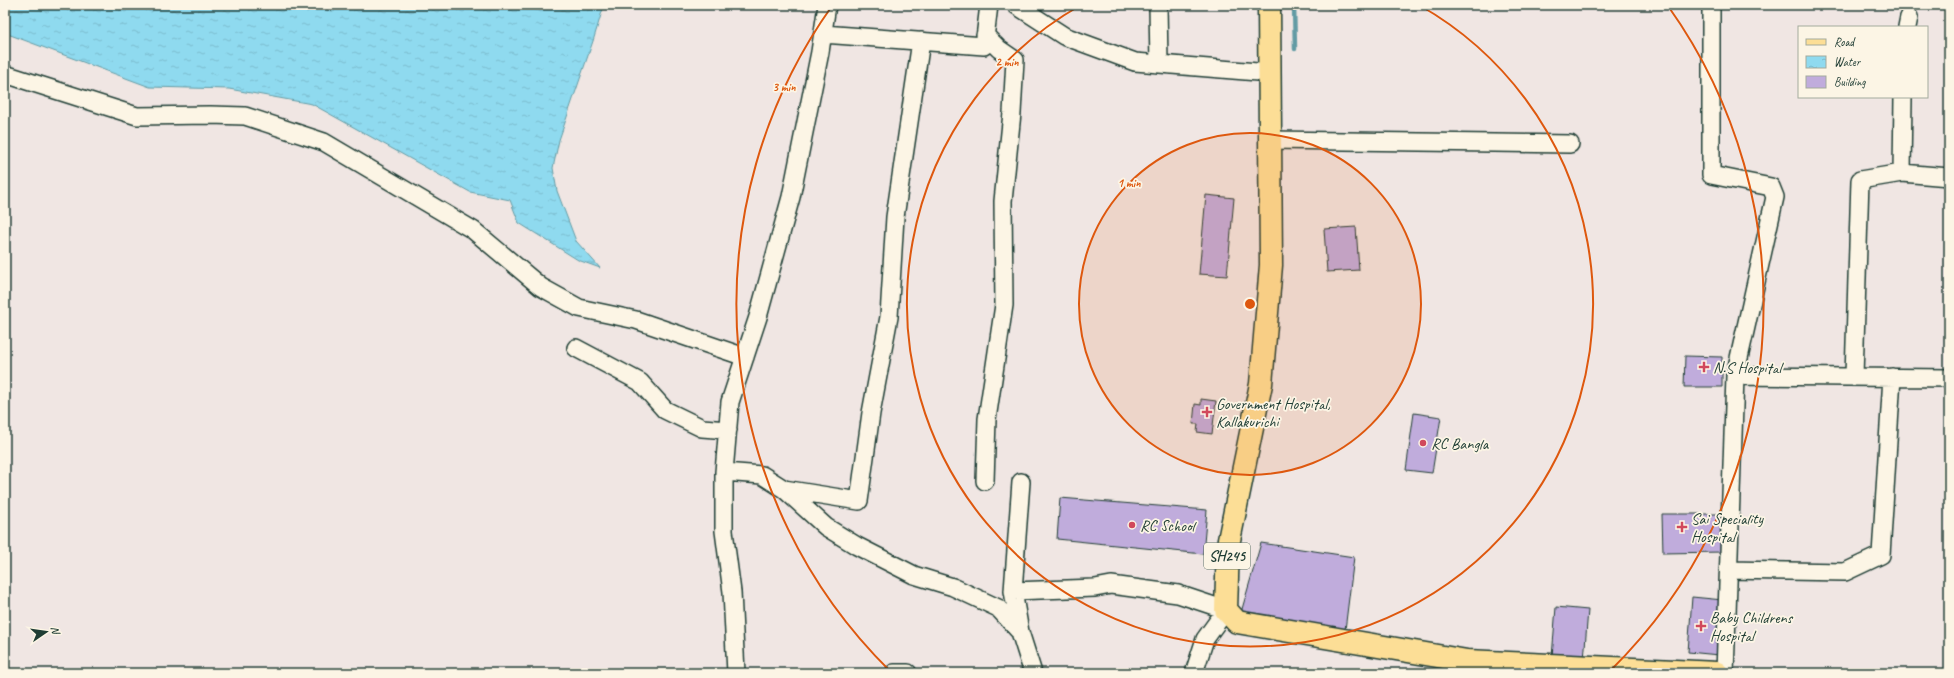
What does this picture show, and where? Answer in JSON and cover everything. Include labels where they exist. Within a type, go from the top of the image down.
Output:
[{"type":"main road","name":"SH245","points":[[1226,610],[1228,545],[1262,384],[1271,265],[1269,5]]},
{"type":"main road","points":[[1226,610],[1237,622],[1467,661],[1717,673]]},
{"type":"street","points":[[736,673],[732,592],[724,531],[724,472],[730,402],[758,317],[791,197],[823,34],[827,5]]},
{"type":"street","points":[[823,34],[984,46],[989,5]]},
{"type":"street","points":[[1016,5],[1064,36],[1135,62],[1270,73]]},
{"type":"street","points":[[1158,5],[1159,64]]},
{"type":"street","points":[[1711,5],[1711,175],[1771,187],[1775,197],[1735,376],[1726,673]]},
{"type":"street","points":[[985,35],[999,49],[1015,60],[1003,201],[1004,305],[987,419],[985,481]]},
{"type":"street","points":[[784,489],[859,501],[871,413],[889,317],[895,217],[921,42]]},
{"type":"street","points":[[5,74],[137,116],[245,116],[324,142],[473,230],[541,287],[579,308],[636,320],[746,356]]},
{"type":"street","points":[[1902,173],[1903,98]]},
{"type":"street","points":[[1270,140],[1570,144]]},
{"type":"street","points":[[1854,376],[1860,180],[1902,173],[1949,177]]},
{"type":"street","points":[[576,348],[640,382],[664,410],[702,428],[728,430]]},
{"type":"street","points":[[1735,376],[1949,378]]},
{"type":"street","points":[[1728,570],[1845,572],[1880,555],[1892,377]]},
{"type":"street","points":[[724,472],[762,475],[784,489],[826,527],[857,546],[914,575],[953,587],[998,608],[1020,632]]},
{"type":"street","points":[[1021,482],[1013,591],[1020,632],[1033,673]]},
{"type":"street","points":[[1013,591],[1111,586],[1178,594],[1226,610],[1205,639],[1194,673]]},
{"type":"street","points":[[894,673],[908,673]]},
{"type":"water","points":[[5,5],[604,5],[559,140],[553,168],[557,191],[576,241],[600,268],[578,260],[519,223],[510,200],[470,192],[312,104],[229,89],[150,87],[5,33]]},
{"type":"building","points":[[1206,195],[1234,198],[1227,276],[1199,274]]},
{"type":"building","points":[[1356,227],[1359,270],[1327,272],[1324,229]]},
{"type":"building","points":[[1685,356],[1722,357],[1722,387],[1684,387]]},
{"type":"building","points":[[1201,399],[1216,401],[1212,434],[1197,432],[1198,424],[1193,424],[1195,404],[1201,405]]},
{"type":"building","name":"RC Bangla","points":[[1414,413],[1441,417],[1432,473],[1406,470]]},
{"type":"building","name":"RC School","points":[[1060,498],[1207,510],[1203,554],[1057,539]]},
{"type":"building","points":[[1662,514],[1721,514],[1722,552],[1663,553]]},
{"type":"building","points":[[1261,543],[1354,557],[1345,630],[1240,616]]},
{"type":"building","points":[[1692,597],[1723,600],[1719,655],[1688,652]]},
{"type":"building","points":[[1556,607],[1588,610],[1584,660],[1552,657]]},
{"type":"waterway","points":[[1294,5],[1295,49]]},
{"type":"place","name":"N.S Hospital","points":[[1704,367]]},
{"type":"place","name":"Government Hospital, Kallakurichi","points":[[1207,412]]},
{"type":"place","name":"RC Bangla","points":[[1423,443]]},
{"type":"place","name":"RC School","points":[[1132,525]]},
{"type":"place","name":"Sai Speciality Hospital","points":[[1682,527]]},
{"type":"place","name":"Baby Childrens Hospital","points":[[1701,626]]}]
